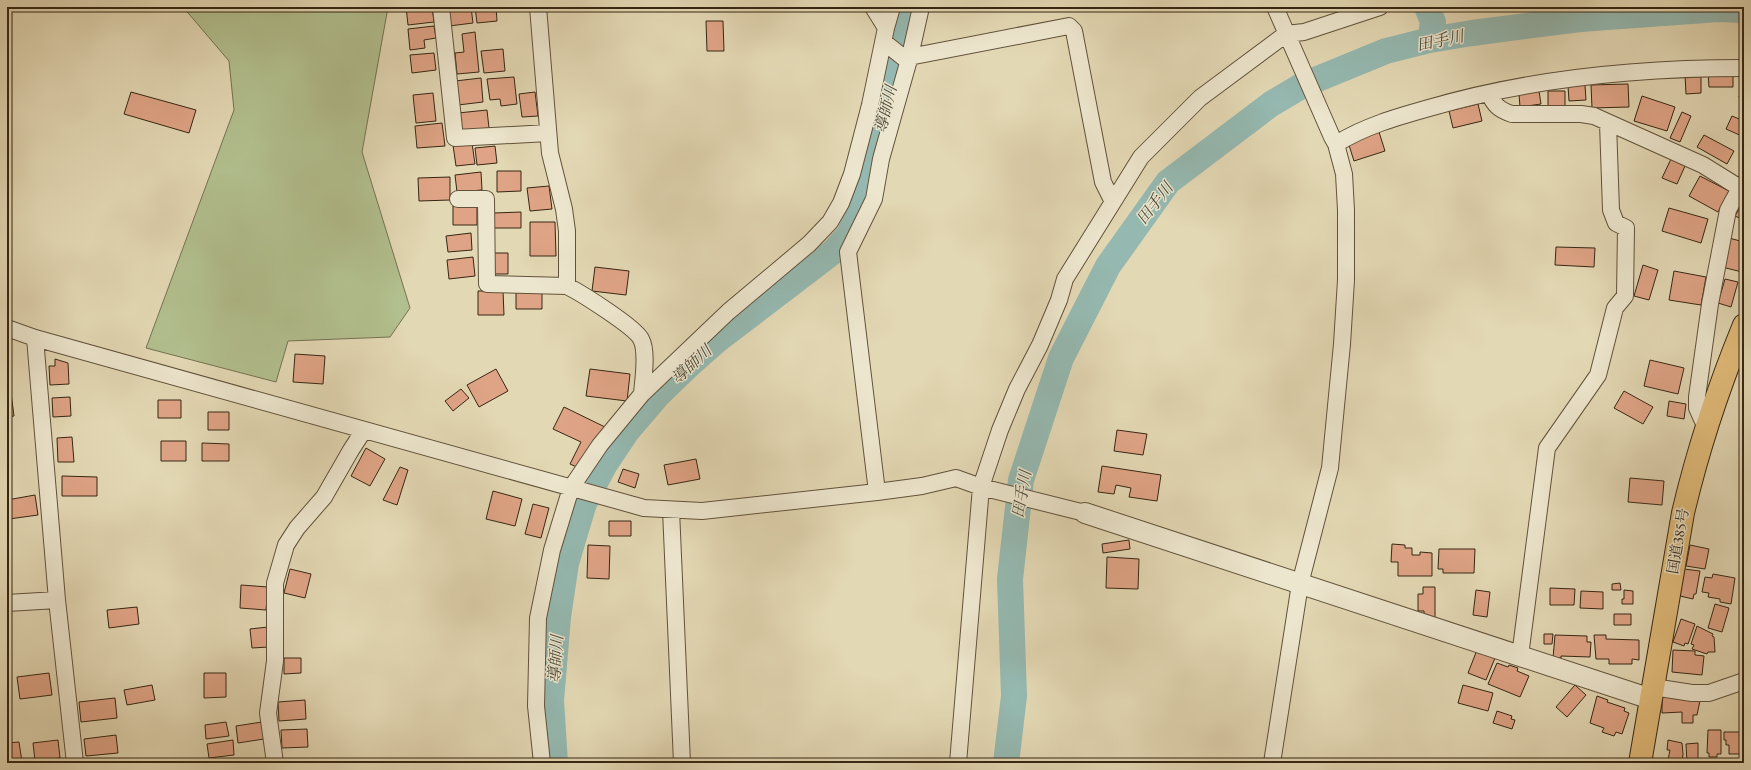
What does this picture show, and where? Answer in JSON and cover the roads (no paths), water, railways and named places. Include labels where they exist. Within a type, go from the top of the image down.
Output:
[{"type":"highway","name":"国道385号","points":[[1640,763],[1683,513],[1706,428],[1742,333]]},
{"type":"street","points":[[441,7],[455,138],[548,133]]},
{"type":"street","points":[[538,7],[550,153],[564,209],[567,231],[567,286]]},
{"type":"street","points":[[873,7],[885,35],[907,57]]},
{"type":"street","points":[[542,763],[536,706],[538,618],[552,550],[571,488],[600,445],[642,394],[728,312],[809,244],[830,222],[841,203],[852,174],[870,105],[892,7]]},
{"type":"street","points":[[878,492],[848,252],[874,199],[881,159],[921,7]]},
{"type":"street","points":[[1272,763],[1300,584],[1330,468],[1342,344],[1346,280],[1346,210],[1344,174],[1334,140],[1275,7]]},
{"type":"street","points":[[958,763],[981,486],[1000,430],[1017,389],[1040,345],[1059,300],[1065,279],[1141,157],[1200,98],[1288,39],[1304,32],[1380,7]]},
{"type":"street","points":[[907,57],[1069,26],[1074,30],[1103,182],[1113,202]]},
{"type":"street","points":[[1334,140],[1391,119],[1462,98],[1489,93],[1590,76],[1661,70],[1744,68]]},
{"type":"street","points":[[1489,93],[1493,103],[1501,110],[1512,114],[1581,114],[1594,116],[1639,135],[1742,185],[1728,210],[1710,304],[1697,397],[1697,408],[1706,428]]},
{"type":"street","points":[[1520,656],[1547,448],[1598,375],[1615,308],[1625,296],[1626,228],[1616,223],[1611,210],[1608,123]]},
{"type":"street","points":[[458,199],[486,199],[487,284],[567,286],[633,330],[641,339],[644,352],[642,394]]},
{"type":"street","points":[[7,328],[35,338],[571,488],[602,498],[644,508],[702,511],[878,492],[922,486],[956,478],[1085,513],[1520,656],[1652,693],[1709,692],[1744,681]]},
{"type":"street","points":[[35,338],[57,600],[75,763]]},
{"type":"street","points":[[274,763],[268,713],[275,661],[276,583],[286,545],[297,528],[324,497],[364,430]]},
{"type":"street","points":[[671,510],[682,763]]},
{"type":"street","points":[[7,603],[57,600]]},
{"type":"waterway","name":"導師川","points":[[555,763],[551,701],[558,617],[566,563],[584,503],[605,464],[627,431],[657,396],[716,341],[834,251],[849,235],[865,195],[888,91],[902,41],[907,7]]},
{"type":"waterway","points":[[1427,7],[1433,22],[1430,40]]},
{"type":"waterway","name":"田手川","points":[[1006,763],[1014,696],[1010,579],[1021,480],[1061,358],[1108,266],[1168,182],[1271,104],[1303,85],[1386,51],[1430,40],[1472,33],[1580,19],[1719,9],[1744,10]]}]
